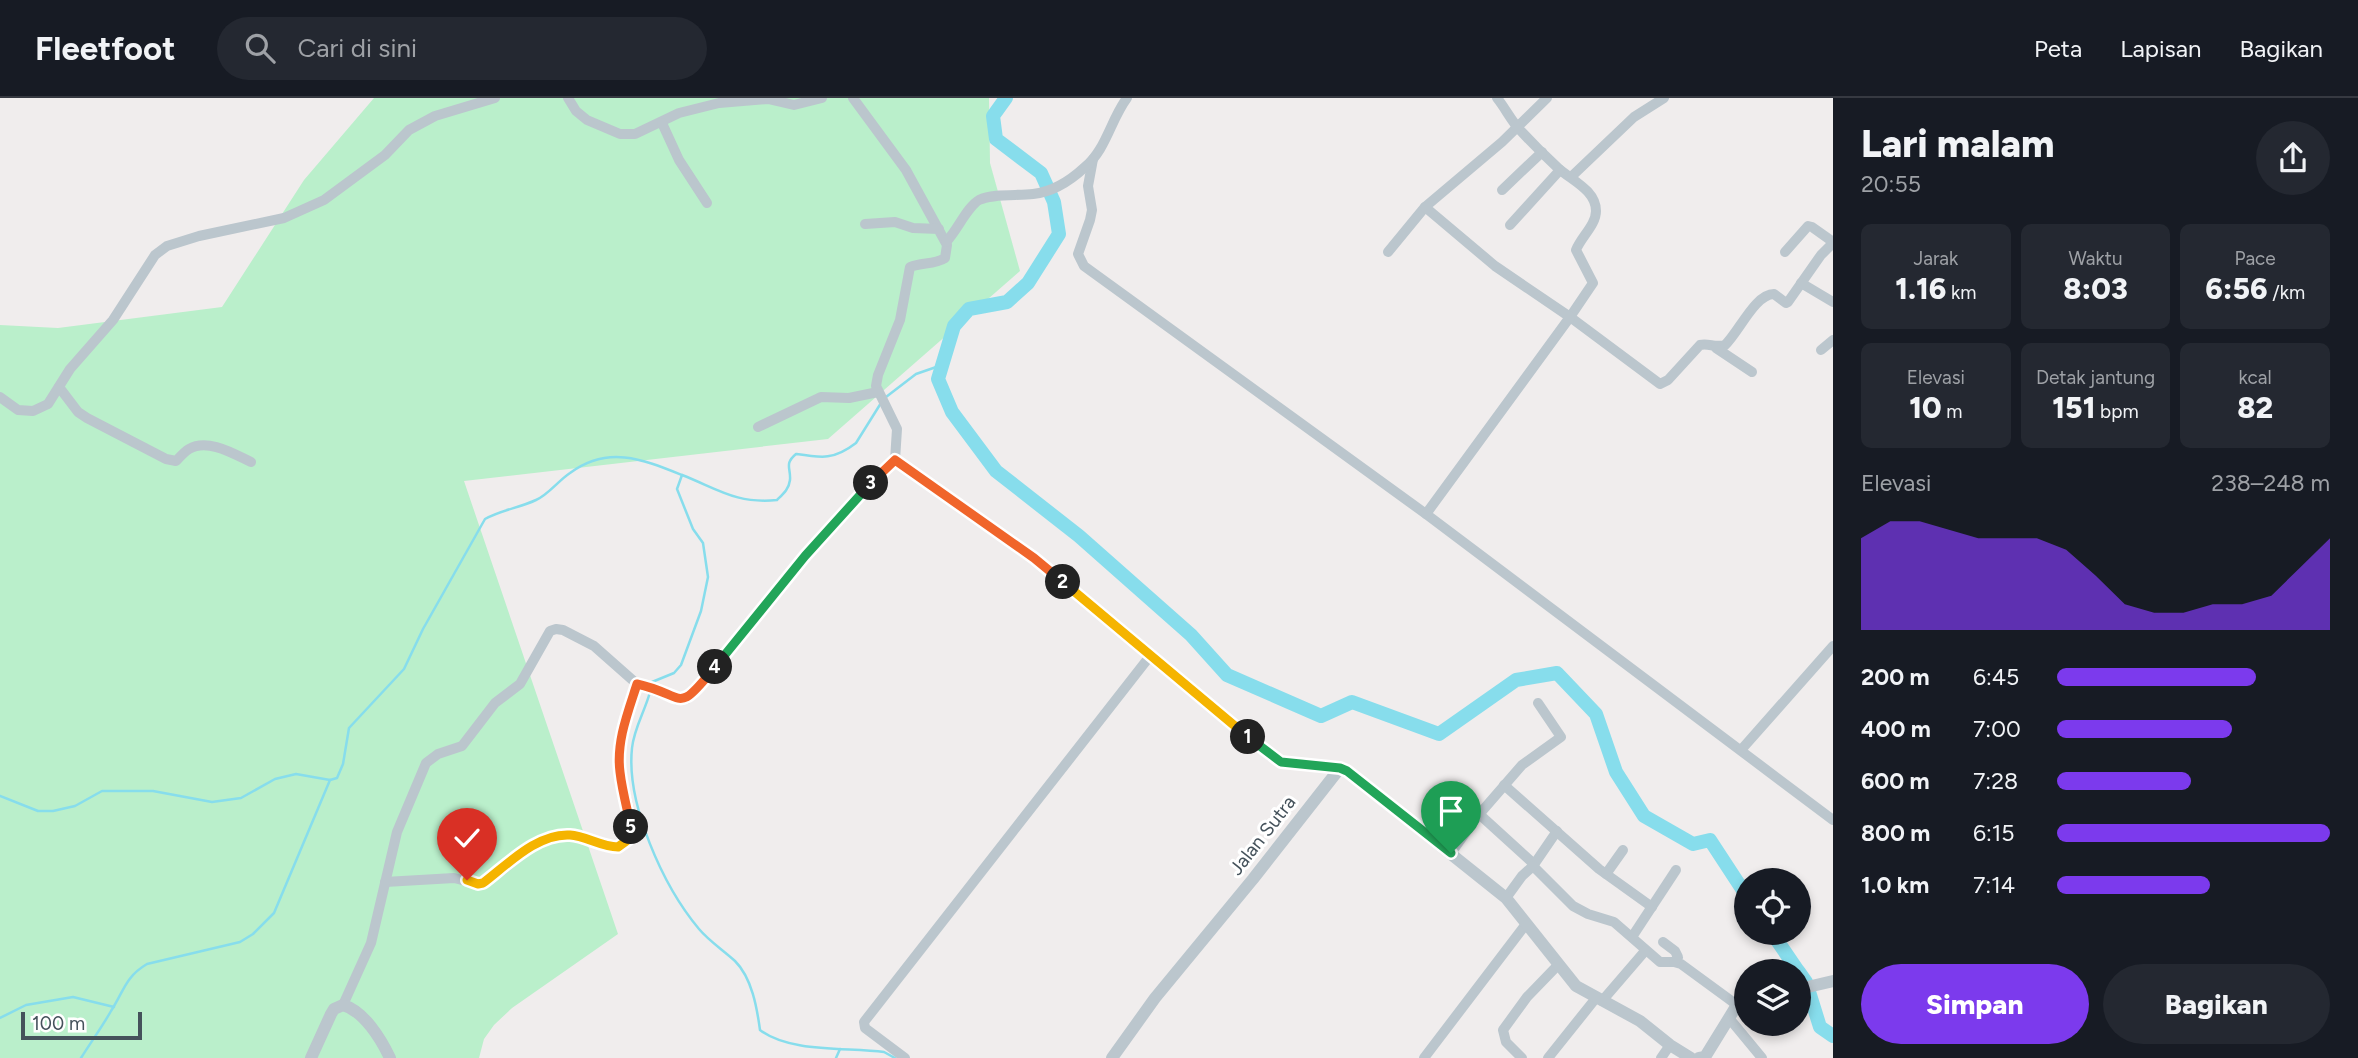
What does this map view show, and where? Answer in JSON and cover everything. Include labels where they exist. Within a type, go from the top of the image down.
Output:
[{"type":"street","points":[[0,397],[18,410],[33,411],[48,404],[70,369],[113,320],[155,255],[167,246],[199,236],[284,218],[314,205],[385,155],[409,130],[435,116],[495,98]]},
{"type":"street","points":[[568,98],[576,111],[587,120],[620,134],[635,134],[679,113],[719,103],[822,98]]},
{"type":"street","points":[[311,1058],[334,1009],[344,1005],[371,943],[397,832],[426,763],[438,754],[463,746],[495,703],[520,684],[550,631],[563,631],[594,646],[646,687],[678,700],[687,699],[805,556],[895,460],[897,429],[880,398],[876,386],[878,375],[900,320],[910,267],[938,263],[947,253],[946,242],[906,170],[853,98]]},
{"type":"street","points":[[1127,98],[1093,159],[1088,186],[1092,210],[1078,254],[1084,266],[1426,514],[1833,820]]},
{"type":"street","points":[[1426,514],[1593,283],[1576,250],[1596,212],[1590,195],[1572,177],[1560,170],[1517,127],[1497,98]]},
{"type":"street","points":[[1388,252],[1425,207],[1547,98]]},
{"type":"street","points":[[1572,177],[1651,101],[1664,98]]},
{"type":"street","points":[[662,123],[679,160],[707,203]]},
{"type":"street","points":[[1502,190],[1542,152]]},
{"type":"street","points":[[946,242],[956,232],[969,209],[980,200],[1048,191],[1062,184],[1093,159]]},
{"type":"street","points":[[1510,225],[1560,170]]},
{"type":"street","points":[[1425,207],[1495,267],[1570,317],[1660,384],[1668,380],[1700,345],[1705,344],[1716,348],[1752,372]]},
{"type":"street","points":[[865,224],[895,222],[913,229],[939,229]]},
{"type":"street","points":[[1716,348],[1730,340],[1765,295],[1774,294],[1787,303],[1821,255],[1833,243],[1808,226],[1785,252]]},
{"type":"street","points":[[1801,283],[1833,302]]},
{"type":"street","points":[[1821,350],[1833,340]]},
{"type":"street","points":[[59,387],[70,403],[87,418],[166,459],[176,461],[190,448],[209,447],[225,450],[251,462]]},
{"type":"street","points":[[758,427],[821,397],[880,398]]},
{"type":"street","points":[[895,460],[1034,558],[1281,762],[1347,771],[1506,898],[1576,986],[1640,1021],[1691,1058]]},
{"type":"street","points":[[1741,750],[1833,646]]},
{"type":"street","points":[[905,1058],[865,1028],[864,1022],[1150,656]]},
{"type":"street","points":[[385,882],[454,878],[483,883],[532,846],[562,835],[579,836],[612,847],[624,844],[629,839],[631,829],[620,770],[620,749],[625,720],[646,687]]},
{"type":"street","points":[[1451,853],[1479,814],[1522,765],[1561,737],[1538,703]]},
{"type":"street","name":"Jalan Sutra","points":[[1112,1058],[1155,998],[1340,768]]},
{"type":"street","points":[[1504,785],[1606,874],[1652,907]]},
{"type":"street","points":[[1479,814],[1573,906],[1614,922],[1662,963],[1681,964],[1734,998]]},
{"type":"street","points":[[1506,898],[1557,831]]},
{"type":"street","points":[[1606,874],[1623,850]]},
{"type":"street","points":[[1632,937],[1676,870]]},
{"type":"street","points":[[1424,1058],[1527,924]]},
{"type":"street","points":[[1663,942],[1675,951],[1678,957],[1674,962]]},
{"type":"street","points":[[1548,1058],[1645,951]]},
{"type":"street","points":[[1522,1058],[1506,1042],[1503,1030],[1527,997],[1558,965]]},
{"type":"street","points":[[1811,986],[1830,982]]},
{"type":"street","points":[[344,1005],[364,1019],[390,1058]]},
{"type":"street","points":[[1703,1058],[1734,1012]]},
{"type":"street","points":[[1729,1018],[1762,1058]]},
{"type":"street","points":[[1661,1058],[1670,1045]]},
{"type":"green space","points":[[374,98],[989,98],[990,163],[1020,271],[828,439],[464,481],[618,934],[512,1008],[484,1039],[479,1058],[0,1058],[0,325],[58,328],[222,307],[304,180]]},
{"type":"waterway","points":[[1006,98],[993,116],[996,139],[1041,173],[1054,202],[1059,234],[1028,283],[1007,302],[969,309],[954,326],[938,379],[952,412],[996,471],[1079,536],[1191,635],[1227,675],[1321,716],[1352,702],[1439,734],[1516,680],[1557,673],[1596,714],[1616,772],[1644,816],[1693,844],[1710,840],[1734,877]]},
{"type":"waterway","points":[[886,397],[916,374],[942,365]]},
{"type":"waterway","points":[[651,686],[652,682],[674,673],[681,665],[701,611],[708,577],[703,543],[693,529],[677,489],[682,475],[738,498],[777,500],[788,486],[789,463],[792,457],[796,454],[828,456],[848,449],[856,443],[881,403]]},
{"type":"waterway","points":[[81,1058],[126,985],[140,969],[147,964],[240,942],[253,934],[274,913],[330,780],[337,778],[343,764],[349,728],[404,669],[423,629],[485,519],[540,498],[570,473],[598,459],[612,457],[639,460],[682,475]]},
{"type":"waterway","points":[[650,692],[632,748],[635,794],[641,819],[660,868],[686,911],[703,933],[735,961],[746,976],[760,1030],[803,1046],[884,1052],[895,1058]]},
{"type":"waterway","points":[[0,796],[38,811],[53,811],[75,806],[102,791],[153,791],[212,802],[241,798],[275,779],[296,774],[330,780]]},
{"type":"waterway","points":[[1780,945],[1790,959]]},
{"type":"waterway","points":[[0,1018],[26,1005],[73,997],[114,1007]]},
{"type":"waterway","points":[[1811,998],[1820,1027],[1833,1036]]},
{"type":"waterway","points":[[836,1058],[840,1049]]},
{"type":"route","points":[[467,880],[483,883],[532,846],[562,835],[579,836],[612,847],[624,844],[629,839],[631,829],[620,770],[621,736],[637,684],[678,700],[687,699],[805,556],[895,460],[1034,558],[1270,756],[1281,762],[1347,771],[1451,853]]}]
